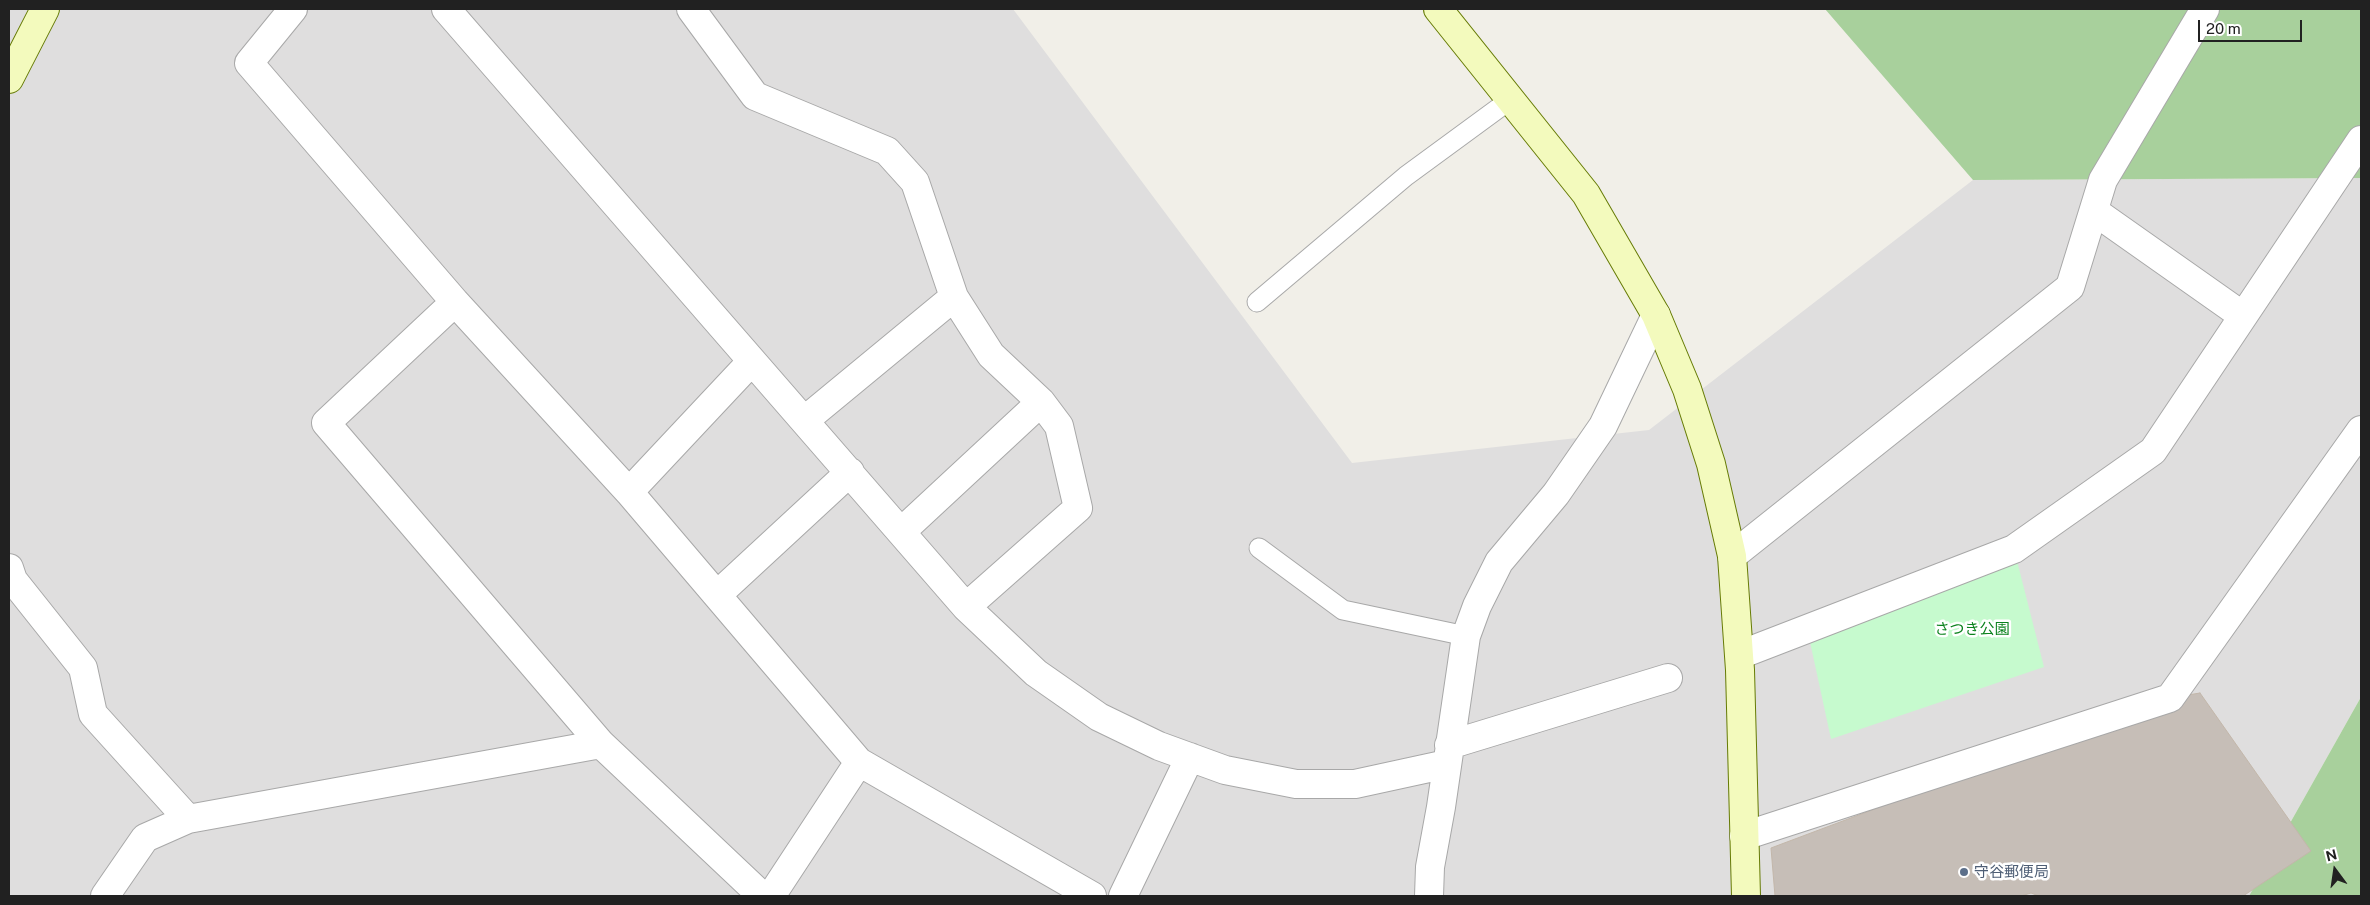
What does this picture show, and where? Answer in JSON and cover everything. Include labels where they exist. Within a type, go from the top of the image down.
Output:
[{"type":"street","points":[[9,79],[45,9]]},
{"type":"street","points":[[293,9],[249,63],[455,302],[629,492],[859,762],[1092,896]]},
{"type":"street","points":[[446,9],[752,362],[806,420],[966,607],[1036,673],[1099,717],[1159,746],[1225,770],[1296,784],[1355,784],[1668,678]]},
{"type":"street","points":[[691,9],[755,96],[887,151],[915,182],[954,298],[991,355],[1041,402],[1059,426],[1078,508],[966,607]]},
{"type":"street","points":[[1438,9],[1586,194],[1656,315],[1687,390],[1712,464],[1732,556],[1740,670],[1746,896]]},
{"type":"street","points":[[1732,556],[2070,287],[2103,180],[2205,9]]},
{"type":"street","points":[[1742,654],[2014,549],[2153,451],[2360,145]]},
{"type":"street","points":[[2094,210],[2244,316]]},
{"type":"street","points":[[806,420],[954,298]]},
{"type":"street","points":[[455,302],[326,423],[601,744],[762,896]]},
{"type":"street","points":[[1429,896],[1430,867],[1466,636],[1477,606],[1499,562],[1556,494],[1603,426],[1656,315]]},
{"type":"street","points":[[629,492],[752,362]]},
{"type":"street","points":[[901,532],[1041,402]]},
{"type":"street","points":[[1744,836],[2170,698],[2361,430]]},
{"type":"street","points":[[717,595],[850,472]]},
{"type":"street","points":[[9,568],[13,580],[83,668],[92,714],[188,819]]},
{"type":"street","points":[[105,896],[145,838],[188,819],[601,744]]},
{"type":"street","points":[[1123,896],[1190,757]]},
{"type":"street","points":[[771,896],[859,762]]},
{"type":"lane","points":[[1257,302],[1406,176],[1511,99]]},
{"type":"lane","points":[[1259,548],[1343,610],[1466,636]]},
{"type":"shaded area","points":[[9,9],[1013,9],[1352,463],[1649,430],[1973,180],[2361,178],[2361,697],[2249,896],[9,896]]},
{"type":"green space","points":[[1825,9],[2361,9],[2361,178],[1973,180]]},
{"type":"green space","name":"さつき公園","points":[[2014,549],[2044,667],[1831,739],[1807,628]]},
{"type":"green space","points":[[2361,697],[2361,896],[2249,896]]},
{"type":"building","points":[[2200,693],[2311,851],[2243,896],[2039,896],[2031,893],[2021,896],[1775,896],[1771,848],[2170,698]]},
{"type":"place","name":"守谷郵便局","points":[[1964,872]]}]
